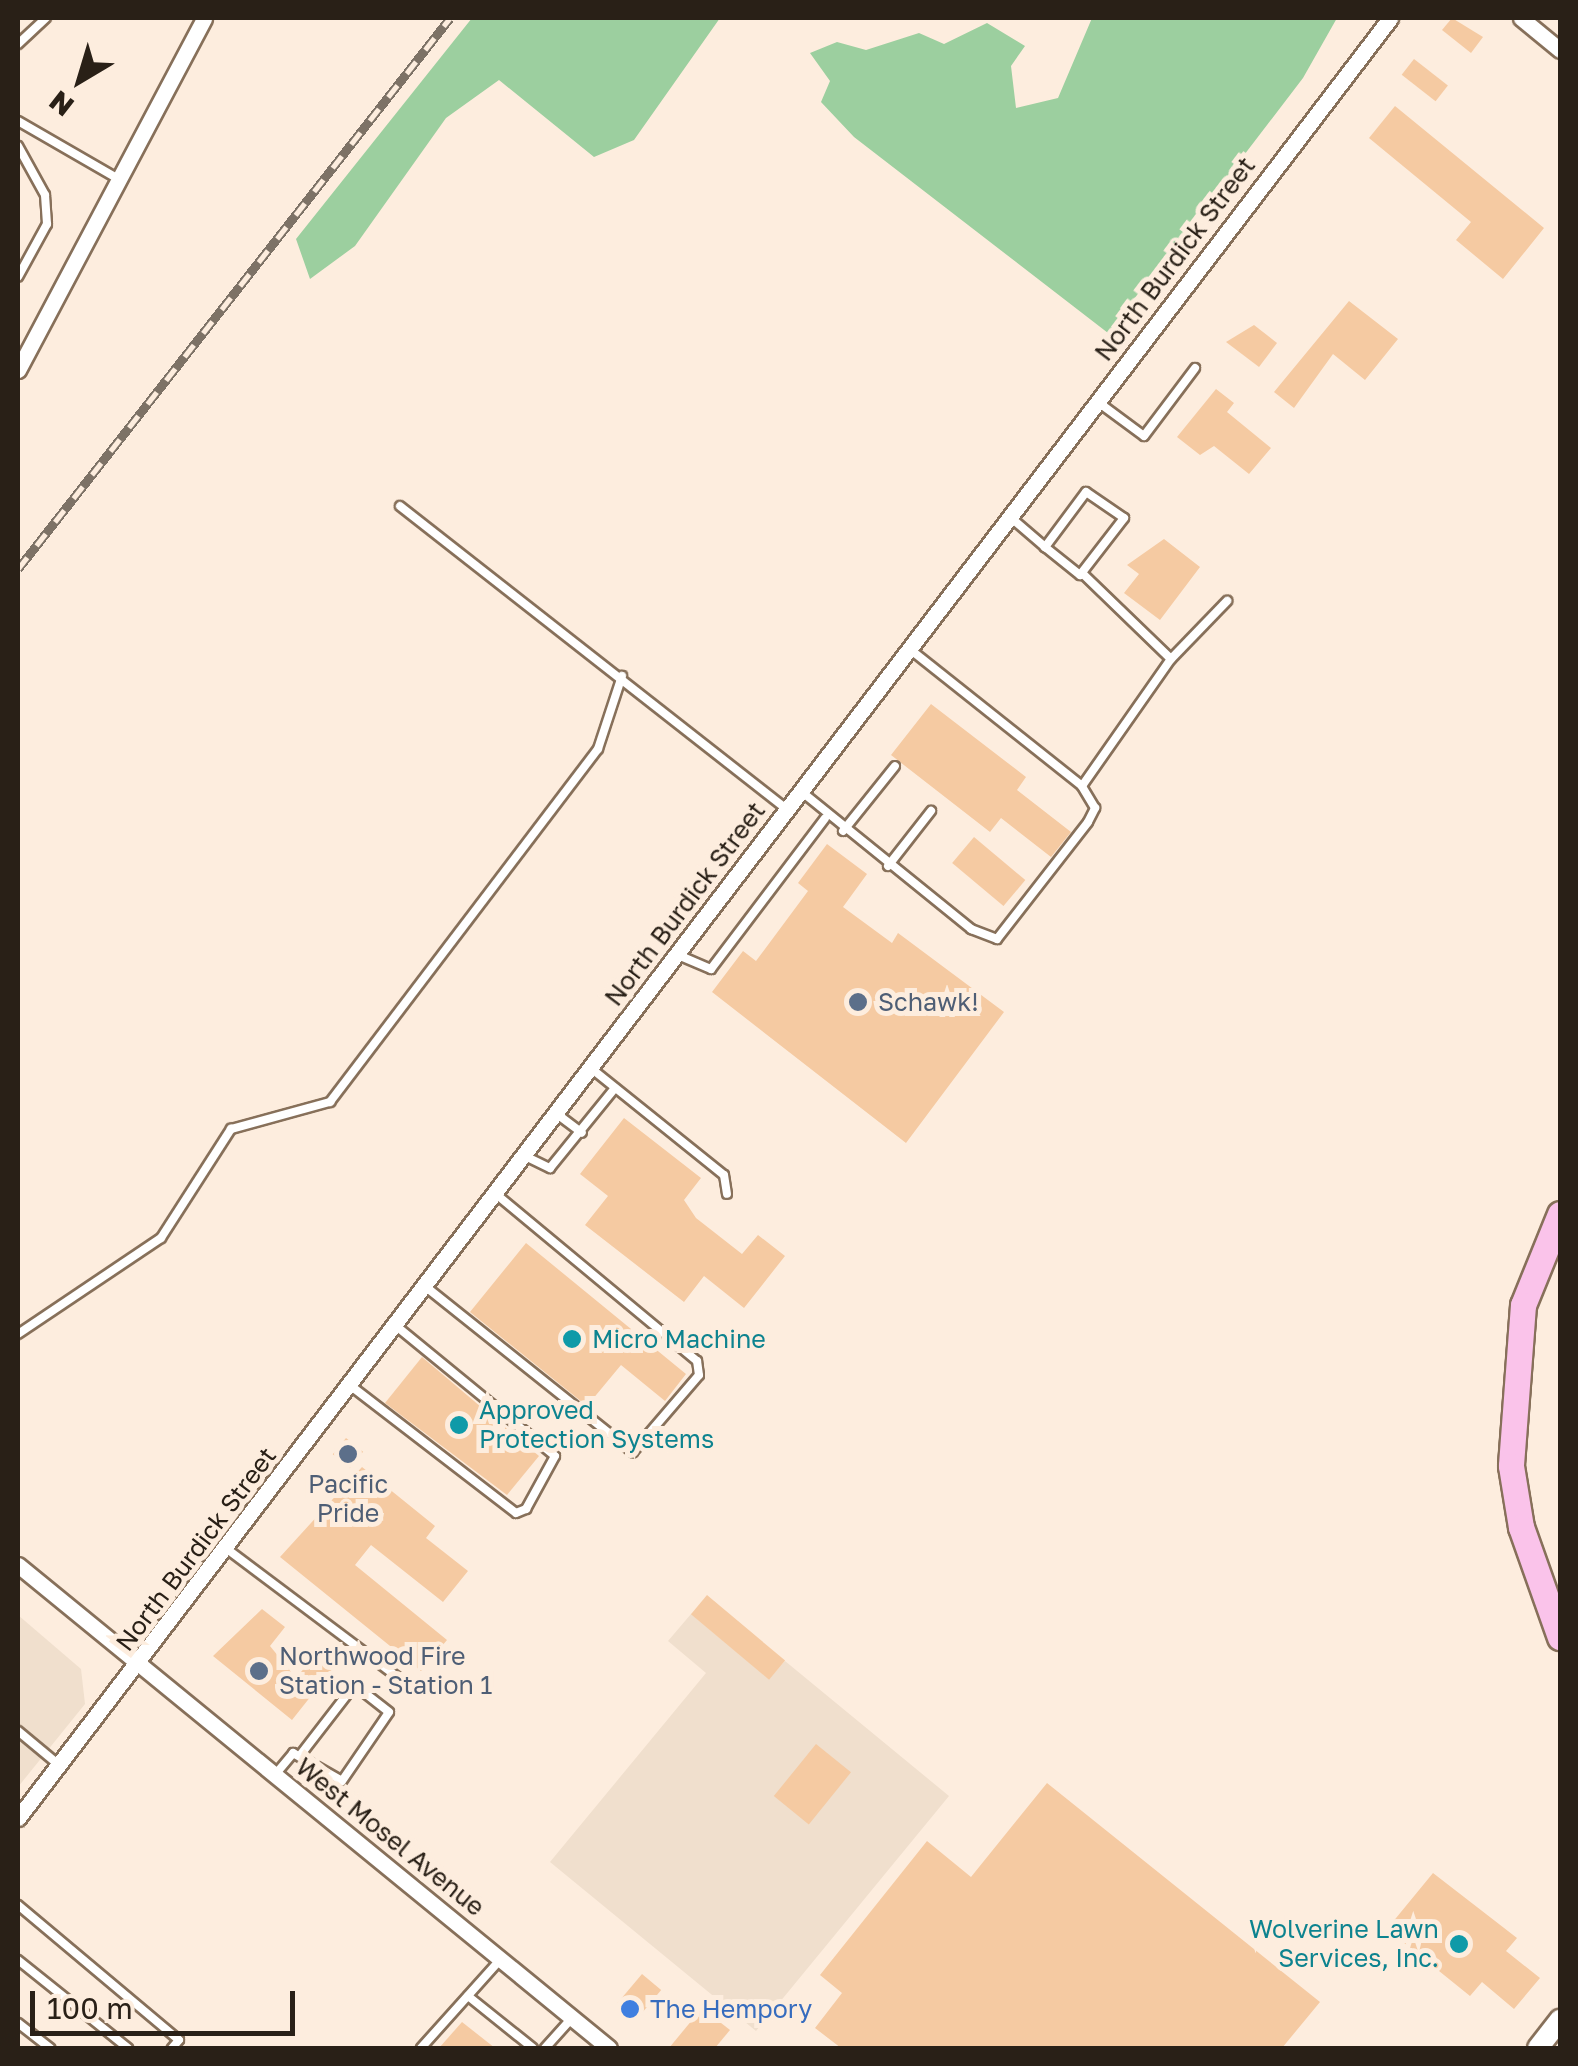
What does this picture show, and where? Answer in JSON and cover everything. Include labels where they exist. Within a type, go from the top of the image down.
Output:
[{"type":"highway","points":[[1560,1214],[1523,1305],[1511,1466],[1520,1527],[1560,1637]]},
{"type":"street","points":[[18,370],[204,18]]},
{"type":"street","name":"North Burdick Street","points":[[18,1818],[139,1665],[1390,18]]},
{"type":"street","points":[[1521,18],[1560,50]]},
{"type":"street","name":"West Mosel Avenue","points":[[18,1565],[609,2048]]},
{"type":"street","points":[[1538,2048],[1560,2020]]},
{"type":"lane","points":[[18,44],[46,18]]},
{"type":"lane","points":[[18,121],[120,180]]},
{"type":"lane","points":[[18,146],[45,194],[48,224],[18,276]]},
{"type":"lane","points":[[1098,402],[1144,436],[1194,368]]},
{"type":"lane","points":[[1045,547],[1080,497],[1094,494],[1124,518],[1084,575]]},
{"type":"lane","points":[[400,506],[622,676],[788,810]]},
{"type":"lane","points":[[1009,516],[1084,575],[1171,659]]},
{"type":"lane","points":[[1082,786],[1171,659],[1227,601]]},
{"type":"lane","points":[[802,792],[842,832],[997,938],[1088,822],[1095,808],[1082,786],[910,649]]},
{"type":"lane","points":[[18,1334],[161,1238],[232,1129],[330,1102],[598,750],[622,676]]},
{"type":"lane","points":[[842,832],[895,766]]},
{"type":"lane","points":[[888,866],[931,811]]},
{"type":"lane","points":[[678,955],[702,970],[718,962],[825,818]]},
{"type":"lane","points":[[592,1069],[724,1176],[727,1194]]},
{"type":"lane","points":[[525,1156],[550,1168],[615,1088]]},
{"type":"lane","points":[[557,1114],[582,1133]]},
{"type":"lane","points":[[426,1286],[632,1452],[699,1375],[697,1362],[496,1194]]},
{"type":"lane","points":[[351,1386],[516,1513],[526,1509],[556,1456],[396,1326]]},
{"type":"lane","points":[[227,1549],[416,1691]]},
{"type":"lane","points":[[274,1776],[301,1754],[349,1692],[360,1689],[389,1712],[342,1781],[301,1754]]},
{"type":"lane","points":[[18,1731],[60,1765]]},
{"type":"lane","points":[[18,1905],[179,2040],[172,2048]]},
{"type":"lane","points":[[18,1960],[128,2048]]},
{"type":"lane","points":[[421,2048],[500,1960]]},
{"type":"lane","points":[[468,1996],[533,2048]]},
{"type":"lane","points":[[545,2048],[572,2018]]},
{"type":"lane","points":[[18,2023],[50,2048]]},
{"type":"lane","points":[[104,2048],[113,2037]]},
{"type":"shaded area","points":[[691,1614],[769,1679],[785,1661],[949,1796],[756,2031],[550,1862],[706,1673],[668,1641]]},
{"type":"shaded area","points":[[18,1615],[81,1669],[85,1704],[18,1787]]},
{"type":"green space","points":[[472,18],[720,18],[634,140],[594,157],[499,80],[446,118],[355,246],[310,279],[296,239]]},
{"type":"green space","points":[[1092,18],[1337,18],[1303,78],[1108,333],[854,137],[821,102],[830,81],[810,53],[837,42],[866,50],[919,33],[944,44],[987,23],[1025,46],[1011,66],[1016,108],[1058,98]]},
{"type":"building","points":[[1452,18],[1483,37],[1471,53],[1442,30]]},
{"type":"building","points":[[1414,59],[1448,85],[1436,101],[1402,75]]},
{"type":"building","points":[[1395,106],[1544,228],[1503,279],[1456,240],[1471,222],[1369,138]]},
{"type":"building","points":[[1349,301],[1398,339],[1365,380],[1333,354],[1294,408],[1274,392]]},
{"type":"building","points":[[1254,325],[1277,343],[1259,367],[1226,342]]},
{"type":"building","points":[[1216,389],[1234,403],[1227,412],[1271,448],[1249,474],[1214,446],[1200,455],[1177,437]]},
{"type":"building","points":[[1164,539],[1200,567],[1160,620],[1124,593],[1139,574],[1127,565]]},
{"type":"building","points":[[931,704],[1026,777],[1017,790],[1071,832],[1051,857],[1001,818],[990,832],[891,755]]},
{"type":"building","points":[[974,837],[1025,880],[1003,906],[952,863]]},
{"type":"building","name":"Schawk!","points":[[827,844],[867,874],[843,907],[892,943],[898,933],[1004,1012],[906,1143],[712,992],[743,951],[756,961],[808,891],[798,883]]},
{"type":"building","points":[[624,1118],[701,1178],[684,1200],[696,1218],[742,1254],[758,1235],[785,1256],[744,1308],[704,1276],[684,1302],[585,1225],[608,1196],[580,1174]]},
{"type":"building","name":"Micro Machine","points":[[526,1243],[686,1374],[665,1401],[621,1365],[587,1406],[470,1312]]},
{"type":"building","name":"Approved Protection Systems","points":[[422,1357],[539,1456],[507,1495],[385,1403]]},
{"type":"building","points":[[346,1438],[363,1452],[350,1468],[333,1454]]},
{"type":"building","points":[[362,1467],[435,1526],[426,1538],[468,1571],[443,1602],[371,1545],[355,1565],[447,1640],[421,1671],[280,1557]]},
{"type":"building","points":[[707,1595],[785,1661],[769,1680],[691,1614]]},
{"type":"building","name":"Northwood Fire Station - Station 1","points":[[262,1609],[285,1627],[270,1646],[296,1678],[321,1648],[338,1662],[292,1720],[213,1656]]},
{"type":"building","points":[[816,1744],[851,1772],[809,1824],[774,1796]]},
{"type":"building","points":[[1047,1783],[1320,2002],[1282,2048],[841,2048],[815,2028],[842,1993],[820,1975],[927,1841],[971,1877]]},
{"type":"building","name":"Wolverine Lawn Services, Inc.","points":[[1433,1873],[1517,1938],[1506,1951],[1540,1978],[1514,2009],[1482,1982],[1470,1996],[1387,1929]]},
{"type":"building","points":[[642,1974],[661,1990],[637,2019],[618,2003]]},
{"type":"building","points":[[702,2008],[730,2030],[715,2048],[669,2048]]},
{"type":"building","points":[[462,2022],[495,2048],[439,2048]]},
{"type":"railway","points":[[18,569],[450,18]]},
{"type":"place","name":"Schawk!","points":[[858,1002]]},
{"type":"place","name":"Micro Machine","points":[[572,1339]]},
{"type":"place","name":"Approved Protection Systems","points":[[459,1425]]},
{"type":"place","name":"Pacific Pride","points":[[348,1454]]},
{"type":"place","name":"Northwood Fire Station - Station 1","points":[[259,1671]]},
{"type":"place","name":"Wolverine Lawn Services, Inc.","points":[[1459,1944]]},
{"type":"place","name":"The Hempory","points":[[630,2009]]}]
